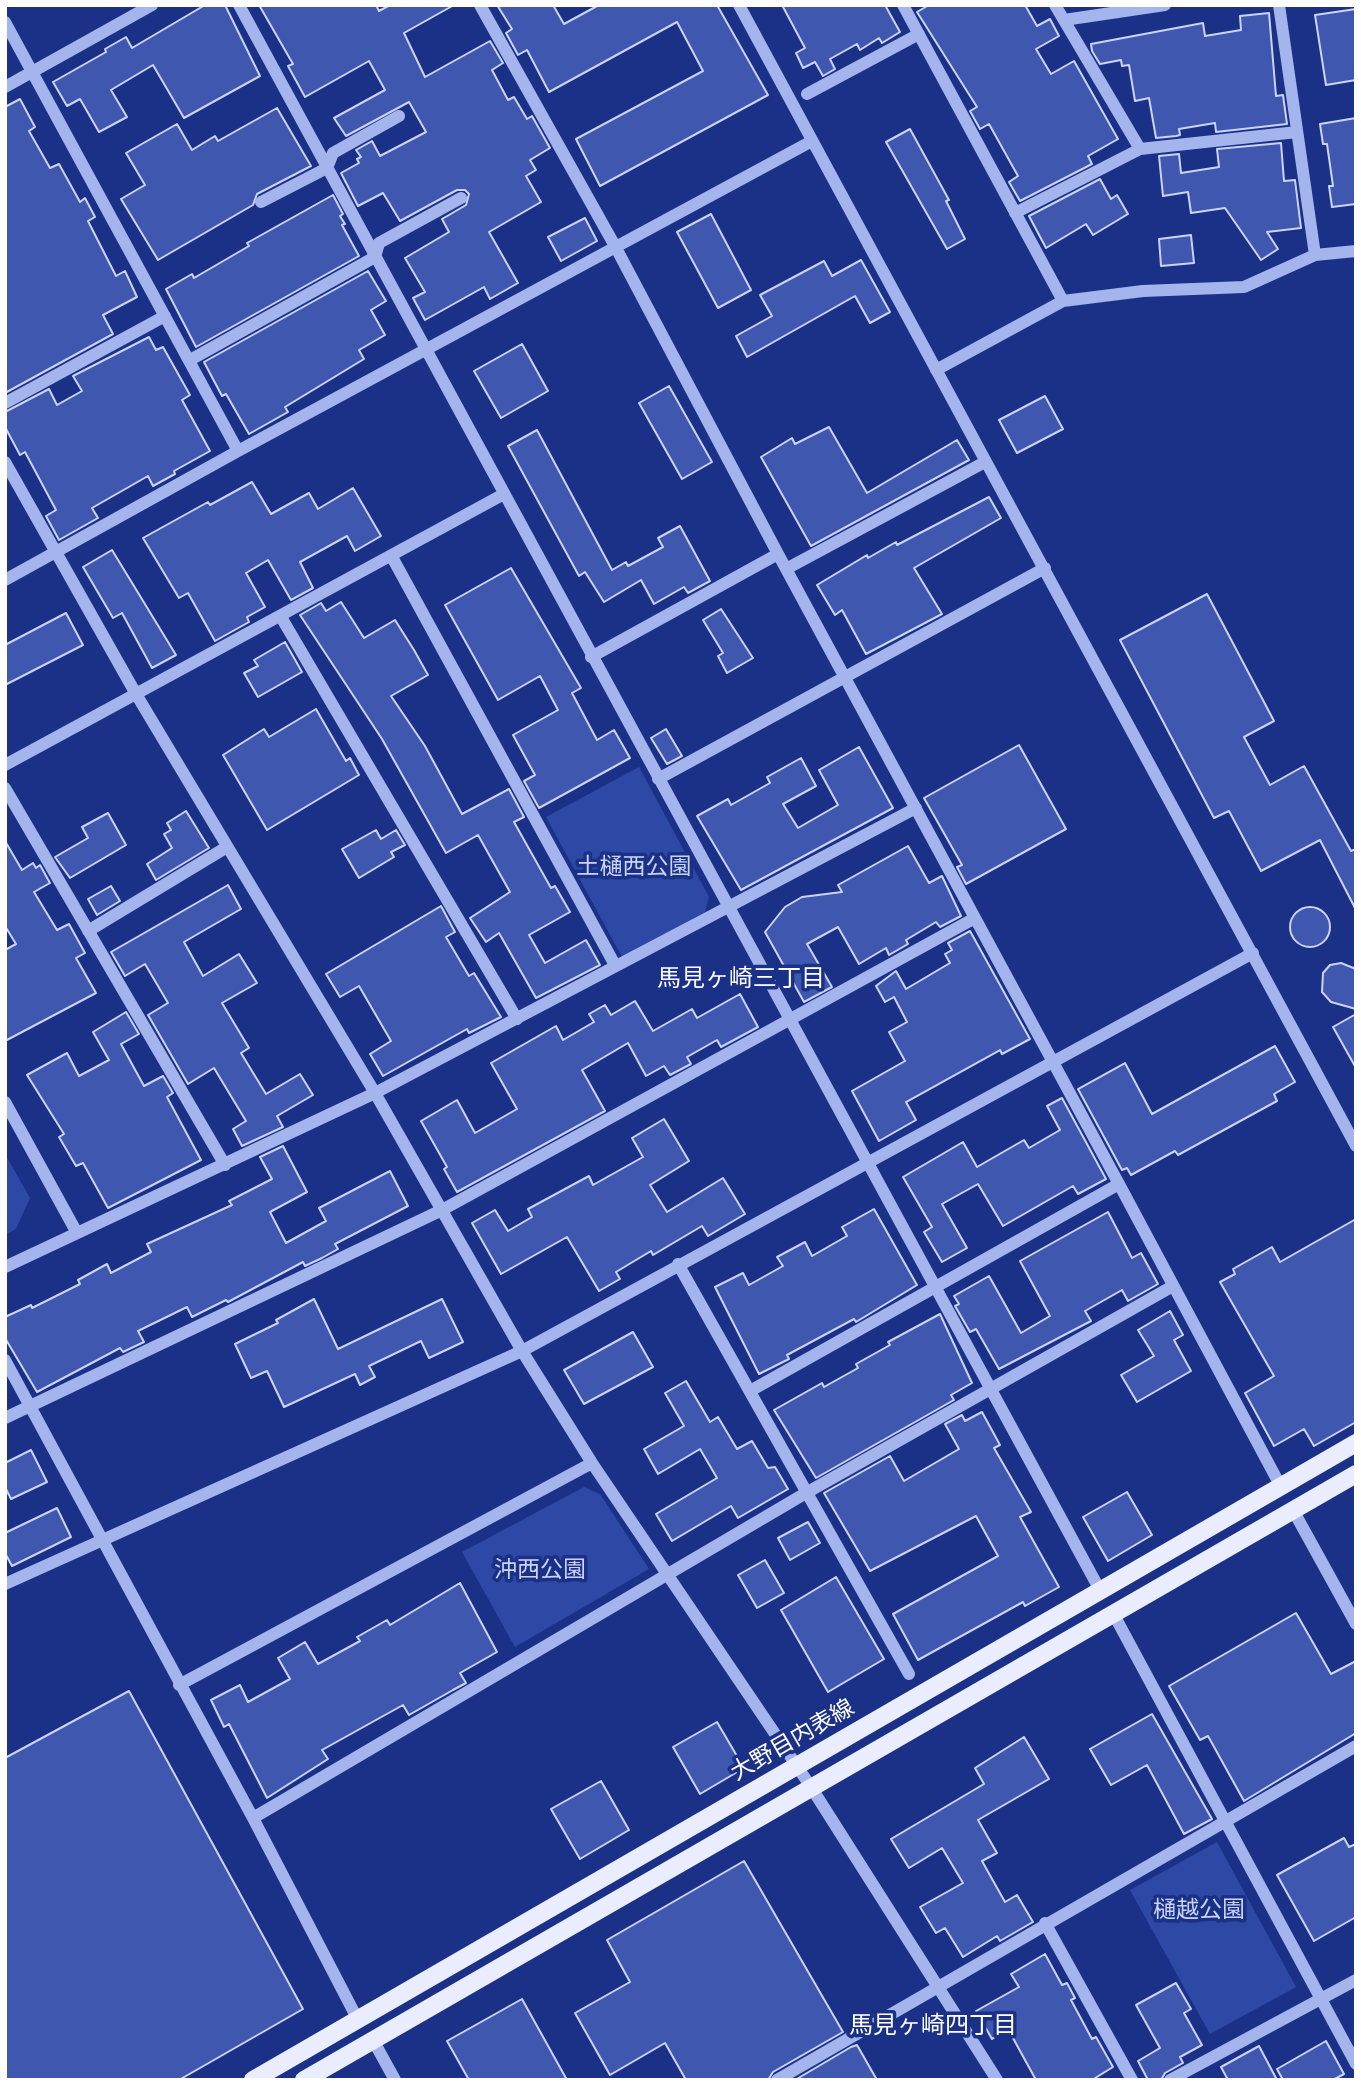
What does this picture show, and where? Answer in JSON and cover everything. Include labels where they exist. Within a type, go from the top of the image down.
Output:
[{"type":"main road","name":"大野目内表線","points":[[253,2080],[1356,1443]]},
{"type":"main road","points":[[304,2080],[1356,1474]]},
{"type":"street","points":[[5,87],[152,5]]},
{"type":"street","points":[[239,5],[789,1022],[868,1161],[1101,1592]]},
{"type":"street","points":[[480,5],[615,246],[1280,1485]]},
{"type":"street","points":[[739,5],[1356,1146]]},
{"type":"street","points":[[903,5],[1063,302]]},
{"type":"street","points":[[1055,5],[1140,149]]},
{"type":"street","points":[[1063,20],[1166,5]]},
{"type":"street","points":[[1279,5],[1315,255]]},
{"type":"street","points":[[5,22],[238,451]]},
{"type":"street","points":[[807,94],[919,34]]},
{"type":"street","points":[[261,202],[327,168],[333,153],[400,116]]},
{"type":"street","points":[[1016,213],[1140,149],[1297,132]]},
{"type":"street","points":[[5,580],[812,141]]},
{"type":"street","points":[[190,360],[375,257],[379,243],[461,198]]},
{"type":"street","points":[[936,370],[1063,302],[1143,291],[1244,287],[1315,255],[1356,251]]},
{"type":"street","points":[[5,403],[165,316]]},
{"type":"street","points":[[786,569],[985,461]]},
{"type":"street","points":[[5,462],[136,694],[375,1093],[522,1351],[592,1463],[811,1787],[997,2080]]},
{"type":"street","points":[[5,765],[504,494]]},
{"type":"street","points":[[591,657],[778,554]]},
{"type":"street","points":[[392,557],[615,965]]},
{"type":"street","points":[[658,779],[1045,568]]},
{"type":"street","points":[[281,617],[517,1019]]},
{"type":"street","points":[[5,788],[225,1165]]},
{"type":"street","points":[[5,1267],[375,1093],[916,808]]},
{"type":"street","points":[[88,931],[227,847]]},
{"type":"street","points":[[5,1418],[442,1210],[975,918]]},
{"type":"street","points":[[5,1584],[522,1351],[1253,953]]},
{"type":"street","points":[[5,1102],[77,1233]]},
{"type":"street","points":[[750,1391],[1119,1184]]},
{"type":"street","points":[[678,1264],[909,1674]]},
{"type":"street","points":[[253,1818],[806,1493],[1172,1286]]},
{"type":"street","points":[[5,1360],[253,1818],[358,2020]]},
{"type":"street","points":[[179,1685],[592,1463]]},
{"type":"street","points":[[1293,1510],[1356,1624]]},
{"type":"street","points":[[1113,1613],[1356,2064]]},
{"type":"street","points":[[776,2080],[1356,1746]]},
{"type":"street","points":[[1045,1923],[1132,2080]]},
{"type":"street","points":[[1170,2080],[1356,1980]]},
{"type":"street","points":[[373,2040],[395,2080]]},
{"type":"green space","name":"土樋西公園","points":[[639,767],[709,897],[705,912],[622,957],[546,817]]},
{"type":"green space","points":[[5,1154],[30,1198],[16,1229],[5,1235]]},
{"type":"green space","name":"沖西公園","points":[[584,1487],[600,1494],[649,1569],[515,1647],[462,1552]]},
{"type":"green space","name":"樋越公園","points":[[1217,1842],[1296,1987],[1210,2034],[1130,1890]]},
{"type":"building","points":[[205,5],[225,5],[260,76],[184,118],[153,65],[111,90],[127,117],[99,132],[80,99],[67,106],[53,82],[106,52],[105,49],[126,37],[132,48]]},
{"type":"building","points":[[259,5],[376,5],[379,11],[390,5],[454,5],[404,33],[425,77],[490,41],[503,63],[492,70],[508,100],[514,97],[527,119],[532,116],[550,148],[530,160],[536,170],[526,176],[541,202],[489,232],[518,283],[490,299],[484,287],[425,320],[413,298],[425,292],[405,258],[449,232],[442,219],[466,205],[469,194],[465,190],[457,190],[400,221],[383,193],[358,206],[341,173],[359,163],[357,159],[361,157],[356,150],[372,141],[380,156],[426,132],[409,102],[346,136],[334,118],[385,90],[369,61],[305,97],[288,66],[293,64]]},
{"type":"building","points":[[497,5],[553,5],[564,24],[599,5],[717,5],[768,95],[600,186],[576,139],[703,71],[677,22],[549,92],[527,50],[518,55],[506,33],[512,29]]},
{"type":"building","points":[[782,5],[885,5],[900,32],[882,43],[879,38],[860,50],[857,44],[830,59],[835,69],[823,76],[815,62],[803,68],[796,53],[805,48]]},
{"type":"building","points":[[929,5],[1025,5],[1037,26],[1050,19],[1059,36],[1036,49],[1051,74],[1074,61],[1118,139],[1088,156],[1092,164],[1020,201],[1009,182],[1018,176],[989,124],[980,129],[970,111],[977,107],[917,12]]},
{"type":"building","points":[[1356,9],[1356,80],[1326,85],[1315,15]]},
{"type":"building","points":[[1269,13],[1276,96],[1283,95],[1287,124],[1216,132],[1215,123],[1179,129],[1180,135],[1156,138],[1149,98],[1135,101],[1129,65],[1122,66],[1121,60],[1100,64],[1092,51],[1091,44],[1203,23],[1205,36],[1241,30],[1240,16]]},
{"type":"building","points":[[20,99],[35,127],[29,131],[50,168],[59,164],[80,202],[85,198],[95,217],[88,221],[116,276],[125,271],[137,297],[103,315],[113,334],[5,393],[5,107]]},
{"type":"building","points":[[277,108],[311,166],[257,194],[253,205],[158,260],[121,199],[145,185],[126,153],[177,124],[192,150],[215,136],[218,141]]},
{"type":"building","points":[[1356,118],[1356,204],[1332,207],[1329,186],[1333,186],[1327,144],[1323,144],[1320,124]]},
{"type":"building","points":[[910,129],[949,200],[946,201],[965,239],[947,249],[886,142]]},
{"type":"building","points":[[1281,143],[1284,181],[1295,180],[1301,228],[1267,232],[1278,249],[1261,260],[1225,208],[1191,213],[1188,192],[1163,196],[1159,156],[1179,154],[1181,173],[1219,167],[1217,149]]},
{"type":"building","points":[[1100,179],[1111,199],[1117,195],[1128,214],[1093,235],[1086,224],[1046,248],[1029,216]]},
{"type":"building","points":[[333,195],[343,214],[340,216],[345,224],[342,225],[359,256],[196,347],[166,289],[192,274],[194,278],[249,246],[247,243]]},
{"type":"building","points":[[711,214],[751,290],[718,308],[677,232]]},
{"type":"building","points":[[585,218],[597,241],[561,261],[548,237]]},
{"type":"building","points":[[1191,235],[1194,263],[1161,266],[1159,239]]},
{"type":"building","points":[[861,260],[890,312],[870,323],[855,296],[747,357],[736,336],[772,316],[760,295],[824,261],[832,276]]},
{"type":"building","points":[[368,271],[386,301],[371,310],[385,335],[359,350],[364,359],[285,407],[288,412],[249,434],[226,394],[222,396],[204,362]]},
{"type":"building","points":[[149,337],[156,350],[163,347],[190,395],[182,400],[210,451],[153,486],[148,476],[92,508],[98,518],[59,540],[46,516],[56,510],[25,452],[20,455],[5,427],[5,412],[49,389],[57,405],[82,391],[73,376]]},
{"type":"building","points":[[522,344],[548,391],[501,418],[474,371]]},
{"type":"building","points":[[669,386],[712,462],[682,479],[639,403]]},
{"type":"building","points":[[1045,396],[1063,429],[1017,453],[999,420]]},
{"type":"building","points":[[829,427],[867,493],[957,440],[969,460],[811,546],[761,457],[792,438],[795,444]]},
{"type":"building","points":[[537,430],[612,570],[626,562],[628,566],[663,547],[658,538],[680,526],[710,581],[688,593],[684,587],[654,604],[641,580],[604,602],[585,572],[579,576],[508,446]]},
{"type":"building","points":[[252,482],[271,514],[309,493],[318,509],[353,488],[381,536],[355,551],[347,536],[300,562],[313,588],[291,600],[268,560],[246,573],[265,607],[247,617],[249,622],[215,641],[188,593],[179,598],[143,538],[208,502],[210,505]]},
{"type":"building","points":[[989,497],[1001,518],[914,568],[942,614],[866,654],[842,610],[835,615],[817,585],[867,555],[868,558],[896,542],[897,545]]},
{"type":"building","points":[[112,550],[176,655],[152,668],[122,613],[113,618],[83,567]]},
{"type":"building","points":[[511,568],[581,688],[572,693],[597,740],[614,730],[630,758],[539,808],[524,781],[535,775],[513,735],[558,710],[540,676],[498,700],[445,605]]},
{"type":"building","points":[[1207,594],[1274,721],[1244,737],[1270,785],[1304,766],[1351,851],[1356,849],[1356,910],[1320,840],[1261,871],[1229,811],[1214,818],[1120,640]]},
{"type":"building","points":[[341,602],[364,638],[395,620],[414,650],[428,675],[391,696],[425,746],[462,814],[509,789],[524,817],[514,822],[551,888],[555,886],[570,912],[529,935],[545,963],[586,940],[600,965],[536,998],[499,933],[486,942],[470,918],[510,892],[478,835],[446,853],[382,739],[300,615],[321,603],[326,611]]},
{"type":"building","points":[[721,609],[753,658],[727,673],[718,656],[723,653],[703,620]]},
{"type":"building","points":[[66,613],[83,645],[5,685],[5,645]]},
{"type":"building","points":[[285,642],[302,672],[258,697],[244,673],[258,666],[254,660]]},
{"type":"building","points":[[316,709],[346,761],[350,758],[359,775],[267,830],[223,755],[264,729],[269,737]]},
{"type":"building","points":[[666,729],[682,756],[667,764],[651,738]]},
{"type":"building","points":[[1019,745],[1066,829],[966,884],[957,867],[962,865],[924,798]]},
{"type":"building","points":[[859,747],[893,808],[741,890],[697,816],[728,799],[731,805],[770,783],[767,777],[801,758],[816,786],[783,804],[798,828],[838,805],[819,770]]},
{"type":"building","points":[[186,811],[209,848],[156,880],[147,864],[172,848],[164,834],[171,830],[167,823]]},
{"type":"building","points":[[108,813],[126,845],[70,878],[55,857],[88,838],[82,827]]},
{"type":"building","points":[[376,830],[381,839],[396,830],[405,845],[391,852],[394,857],[359,878],[342,849]]},
{"type":"building","points":[[5,841],[22,870],[33,863],[36,868],[40,865],[50,883],[34,892],[57,930],[69,924],[85,953],[76,958],[96,993],[5,1041],[5,950],[16,944],[5,926]]},
{"type":"building","points":[[908,846],[929,883],[942,876],[961,916],[940,927],[936,922],[906,940],[908,944],[889,955],[886,948],[859,964],[838,927],[807,944],[832,987],[804,1002],[765,932],[785,907],[802,897],[842,892],[838,885]]},
{"type":"building","points":[[228,885],[241,909],[184,942],[203,976],[239,954],[257,983],[222,1003],[249,1048],[241,1053],[266,1094],[300,1074],[313,1095],[277,1116],[283,1127],[242,1146],[233,1129],[246,1121],[214,1068],[188,1084],[148,1015],[168,1003],[145,964],[125,976],[111,952]]},
{"type":"building","points":[[111,886],[120,901],[97,915],[88,899]]},
{"type":"building","points":[[441,906],[455,932],[446,937],[469,976],[474,973],[501,1017],[469,1033],[467,1029],[383,1076],[370,1054],[391,1041],[359,986],[340,997],[326,974]]},
{"type":"building","points":[[1310,907],[1318,908],[1324,913],[1329,919],[1329,935],[1324,941],[1318,946],[1310,947],[1302,946],[1296,941],[1291,935],[1290,927],[1291,919],[1296,913],[1302,908]]},
{"type":"building","points":[[970,931],[1030,1039],[1002,1054],[1000,1050],[906,1102],[916,1120],[879,1141],[852,1091],[905,1061],[889,1032],[907,1022],[894,997],[885,1002],[876,986],[896,971],[906,989],[950,963],[945,954],[952,950],[948,943]]},
{"type":"building","points":[[1341,963],[1356,969],[1356,1009],[1331,1002],[1322,992],[1323,973],[1330,965]]},
{"type":"building","points":[[740,994],[758,1027],[721,1047],[717,1040],[687,1057],[691,1064],[670,1075],[664,1066],[646,1076],[628,1043],[582,1070],[605,1111],[457,1192],[444,1169],[447,1167],[421,1121],[457,1100],[475,1133],[517,1109],[491,1063],[556,1026],[563,1040],[594,1022],[589,1014],[605,1005],[611,1015],[635,1001],[653,1031],[692,1009],[697,1018]]},
{"type":"building","points":[[126,1012],[139,1034],[121,1044],[144,1086],[163,1076],[173,1093],[167,1097],[201,1160],[108,1208],[83,1163],[76,1166],[59,1137],[64,1134],[27,1075],[67,1053],[79,1076],[109,1060],[93,1032]]},
{"type":"building","points":[[1356,1014],[1356,1068],[1333,1027]]},
{"type":"building","points":[[1275,1046],[1295,1082],[1274,1094],[1277,1101],[1178,1155],[1175,1151],[1131,1175],[1127,1168],[1122,1170],[1078,1089],[1125,1063],[1152,1114]]},
{"type":"building","points":[[1062,1098],[1106,1179],[1078,1194],[1073,1186],[1003,1226],[978,1184],[942,1204],[967,1248],[942,1262],[924,1232],[932,1227],[903,1177],[963,1142],[977,1167],[1024,1140],[1029,1148],[1060,1130],[1047,1106]]},
{"type":"building","points":[[664,1119],[689,1161],[650,1185],[667,1212],[723,1178],[745,1214],[708,1236],[702,1226],[653,1255],[651,1251],[616,1272],[620,1279],[599,1291],[567,1237],[501,1274],[472,1223],[495,1210],[508,1231],[532,1217],[528,1209],[589,1176],[593,1185],[643,1157],[632,1138]]},
{"type":"building","points":[[283,1146],[307,1192],[270,1212],[286,1243],[326,1221],[319,1208],[390,1171],[408,1206],[335,1244],[338,1249],[322,1258],[305,1266],[303,1262],[228,1302],[226,1300],[192,1317],[187,1307],[138,1331],[144,1342],[123,1352],[120,1348],[37,1392],[5,1338],[5,1317],[31,1305],[32,1308],[80,1284],[78,1280],[107,1264],[111,1273],[151,1252],[147,1244],[232,1205],[229,1201],[272,1179],[260,1157]]},
{"type":"building","points":[[874,1209],[917,1285],[856,1322],[854,1319],[787,1355],[789,1359],[759,1374],[715,1287],[743,1273],[749,1285],[783,1266],[777,1257],[805,1242],[812,1256],[847,1236],[842,1227]]},
{"type":"building","points":[[1108,1212],[1132,1258],[1141,1253],[1158,1284],[1128,1301],[1122,1290],[1085,1311],[1091,1321],[999,1369],[976,1329],[970,1332],[955,1306],[959,1304],[954,1296],[989,1276],[1021,1333],[1050,1316],[1020,1261]]},
{"type":"building","points":[[1356,1219],[1356,1422],[1314,1446],[1304,1429],[1274,1446],[1245,1393],[1274,1376],[1220,1282],[1235,1274],[1233,1269],[1272,1247],[1280,1262]]},
{"type":"building","points":[[314,1299],[338,1349],[442,1299],[463,1342],[429,1358],[421,1341],[369,1366],[375,1377],[360,1385],[355,1374],[284,1407],[267,1371],[251,1378],[235,1344],[278,1323],[276,1320]]},
{"type":"building","points":[[1170,1311],[1183,1335],[1174,1340],[1191,1371],[1137,1402],[1121,1375],[1154,1356],[1138,1330]]},
{"type":"building","points":[[940,1314],[972,1383],[951,1395],[954,1400],[816,1478],[774,1410],[822,1383],[824,1387],[858,1368],[856,1364],[890,1345],[888,1342]]},
{"type":"building","points":[[633,1332],[653,1367],[584,1404],[564,1370]]},
{"type":"building","points":[[686,1381],[710,1422],[718,1417],[737,1449],[752,1441],[768,1468],[775,1467],[788,1489],[738,1518],[731,1506],[672,1541],[656,1514],[717,1478],[700,1449],[658,1474],[644,1449],[684,1426],[665,1393]]},
{"type":"building","points":[[982,1412],[1000,1445],[994,1448],[1031,1512],[1020,1517],[1059,1587],[1025,1606],[1023,1602],[918,1660],[893,1614],[998,1556],[976,1516],[870,1571],[824,1493],[890,1456],[904,1481],[959,1449],[945,1424],[962,1415],[965,1421]]},
{"type":"building","points":[[31,1450],[47,1482],[11,1499],[5,1487],[5,1463]]},
{"type":"building","points":[[1127,1492],[1152,1535],[1108,1561],[1083,1517]]},
{"type":"building","points":[[57,1508],[71,1537],[12,1566],[5,1553],[5,1533]]},
{"type":"building","points":[[808,1522],[820,1543],[790,1560],[778,1538]]},
{"type":"building","points":[[765,1560],[784,1593],[757,1608],[738,1575]]},
{"type":"building","points":[[836,1577],[884,1659],[828,1692],[781,1610]]},
{"type":"building","points":[[460,1583],[497,1652],[460,1673],[466,1683],[409,1715],[403,1705],[322,1750],[328,1759],[267,1798],[229,1724],[224,1727],[211,1700],[240,1685],[248,1702],[290,1679],[278,1658],[305,1642],[318,1664],[360,1641],[357,1637],[387,1620],[390,1625]]},
{"type":"building","points":[[1296,1613],[1331,1674],[1356,1661],[1356,1733],[1244,1801],[1208,1736],[1200,1740],[1169,1686]]},
{"type":"building","points":[[129,1691],[303,2009],[179,2080],[5,2080],[5,1758]]},
{"type":"building","points":[[1152,1714],[1212,1819],[1184,1834],[1147,1765],[1111,1785],[1090,1749]]},
{"type":"building","points":[[717,1722],[744,1768],[700,1794],[673,1747]]},
{"type":"building","points":[[1024,1737],[1049,1779],[978,1820],[997,1853],[982,1861],[1005,1902],[1017,1895],[1033,1922],[1000,1941],[997,1936],[963,1957],[945,1928],[936,1933],[920,1907],[963,1883],[942,1848],[909,1868],[891,1839],[984,1784],[975,1768]]},
{"type":"building","points":[[601,1781],[629,1830],[580,1859],[551,1809]]},
{"type":"building","points":[[1344,1838],[1349,1847],[1356,1844],[1356,1917],[1314,1941],[1277,1875]]},
{"type":"building","points":[[744,1861],[843,2032],[773,2072],[768,2080],[686,2080],[665,2043],[610,2075],[575,2013],[630,1982],[607,1940]]},
{"type":"building","points":[[1045,1954],[1062,1985],[1067,1983],[1075,1998],[1071,2000],[1092,2039],[1096,2037],[1113,2067],[1092,2080],[1036,2080],[1008,2029],[992,2039],[976,2011],[1019,1987],[1011,1974]]},
{"type":"building","points":[[1176,1983],[1191,2009],[1184,2013],[1202,2045],[1180,2057],[1183,2063],[1165,2073],[1161,2080],[1148,2080],[1138,2061],[1160,2048],[1136,2005]]},
{"type":"building","points":[[522,1999],[567,2080],[469,2080],[447,2041]]},
{"type":"building","points":[[1326,2041],[1344,2074],[1333,2080],[1283,2080],[1277,2069]]},
{"type":"building","points":[[857,2045],[877,2080],[795,2080],[851,2047]]},
{"type":"building","points":[[1259,2046],[1277,2080],[1228,2080],[1221,2067]]},
{"type":"district","name":"馬見ヶ崎三丁目","points":[[741,980]]},
{"type":"district","name":"馬見ヶ崎四丁目","points":[[933,2027]]}]
